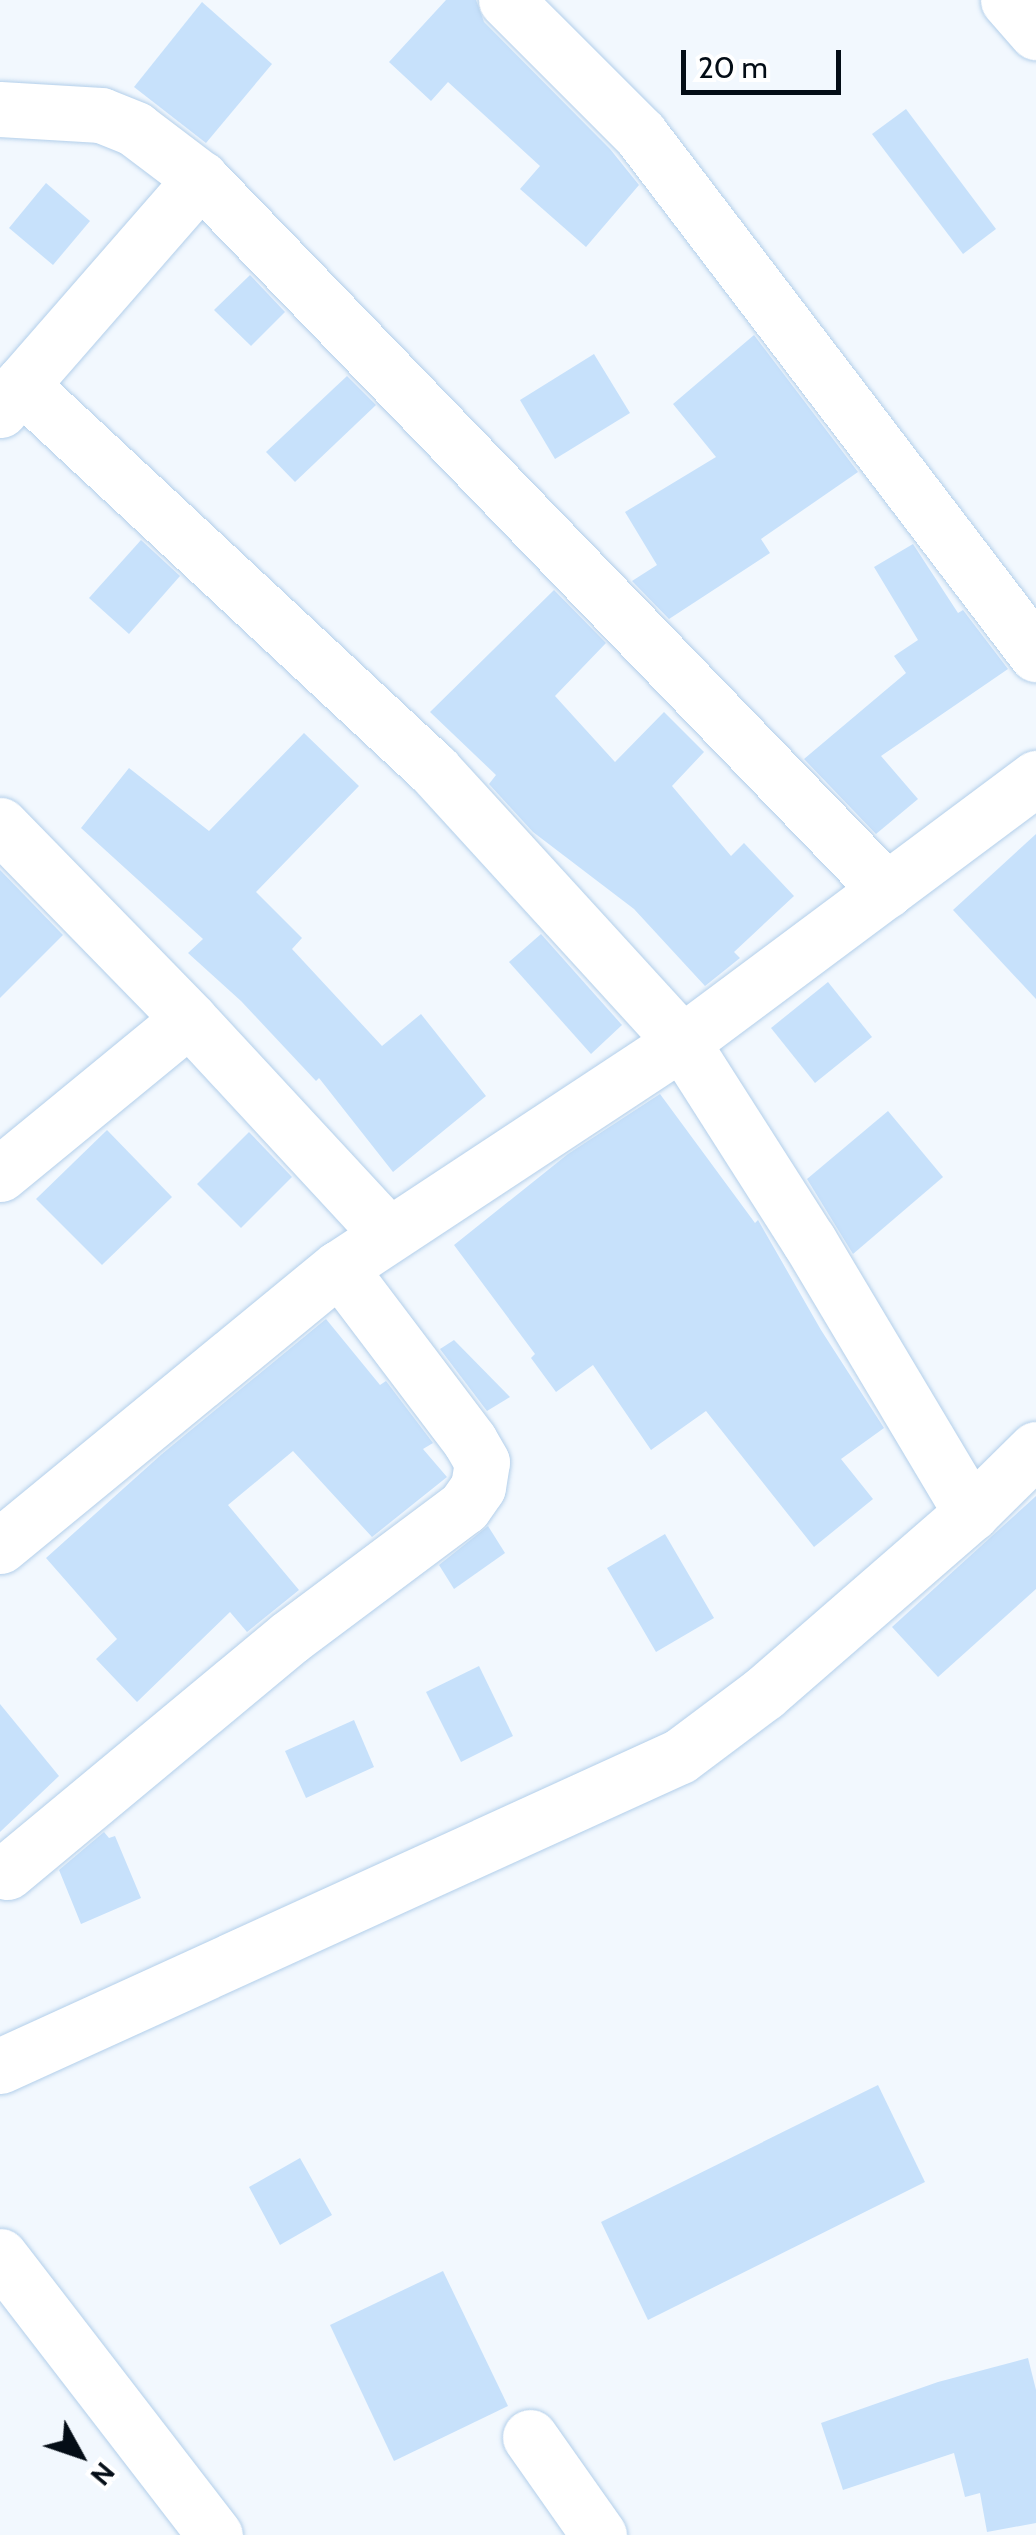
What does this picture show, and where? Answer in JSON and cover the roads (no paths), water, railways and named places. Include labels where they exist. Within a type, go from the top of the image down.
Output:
[{"type":"street","points":[[506,0],[640,134],[1036,654]]},
{"type":"street","points":[[1008,0],[1036,32]]},
{"type":"street","points":[[0,108],[101,115],[136,129],[201,179],[887,890]]},
{"type":"street","points":[[201,179],[10,397],[434,770],[682,1042],[810,1240],[971,1512]]},
{"type":"street","points":[[0,1546],[339,1268],[682,1042],[887,890],[1029,795]]},
{"type":"street","points":[[0,825],[189,1019],[388,1234]]},
{"type":"street","points":[[0,1174],[189,1019]]},
{"type":"street","points":[[8,1872],[290,1636],[464,1506],[478,1487],[482,1462],[470,1441],[339,1268]]},
{"type":"street","points":[[0,2066],[680,1756],[764,1693],[971,1512],[1036,1449]]},
{"type":"street","points":[[0,2256],[215,2535]]},
{"type":"street","points":[[530,2437],[599,2535]]}]
